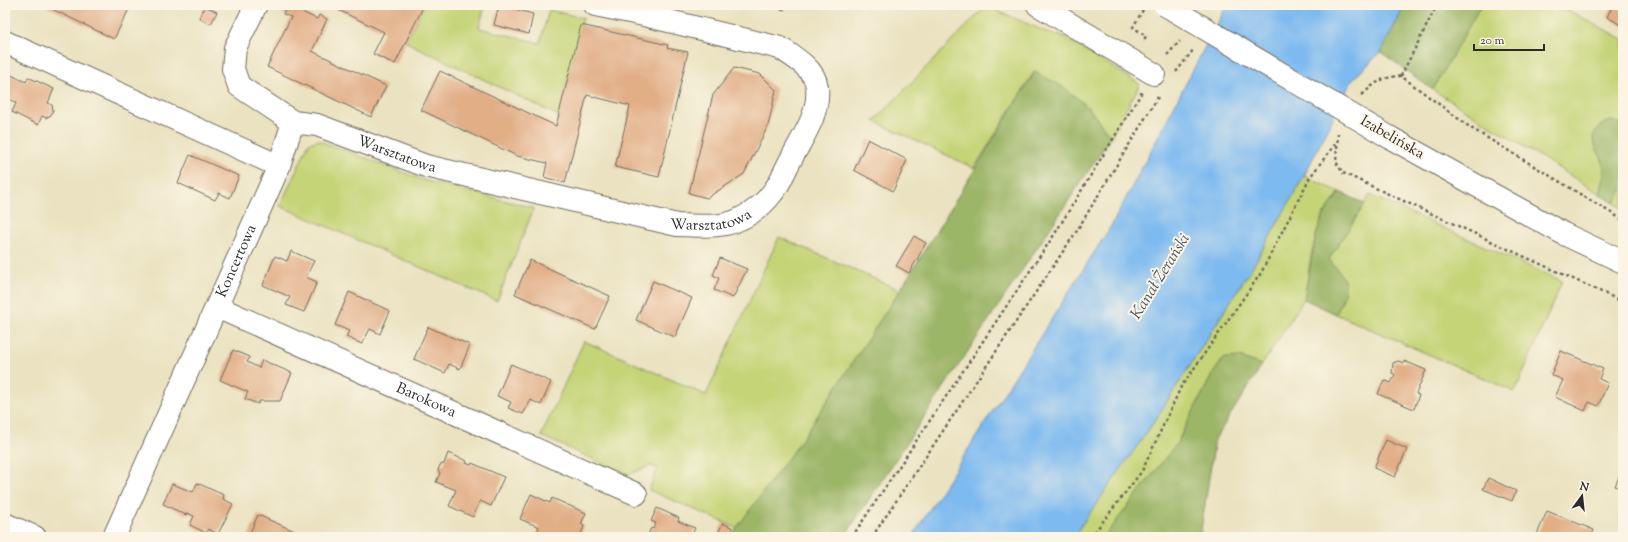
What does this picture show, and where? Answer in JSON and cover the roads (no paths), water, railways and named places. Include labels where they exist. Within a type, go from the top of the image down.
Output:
[{"type":"street","points":[[256,5],[235,48],[233,69],[239,86],[293,122]]},
{"type":"street","name":"Warsztatowa","points":[[293,122],[317,125],[426,166],[677,225],[716,226],[739,220],[754,211],[774,192],[810,125],[815,107],[817,86],[808,68],[780,48],[644,15],[595,5]]},
{"type":"street","points":[[1038,5],[1164,80]]},
{"type":"street","name":"Izabelińska","points":[[1165,5],[1388,136],[1564,234],[1623,262]]},
{"type":"street","points":[[5,42],[279,166]]},
{"type":"street","name":"Koncertowa","points":[[114,537],[279,166],[293,122]]},
{"type":"street","name":"Barokowa","points":[[217,307],[636,494]]},
{"type":"street","points":[[5,524],[35,537]]},
{"type":"water","name":"Kanał Żerański","points":[[1227,5],[1405,5],[1381,52],[1352,80],[1304,176],[1256,261],[1154,422],[1073,537],[912,537],[1113,223]]}]
